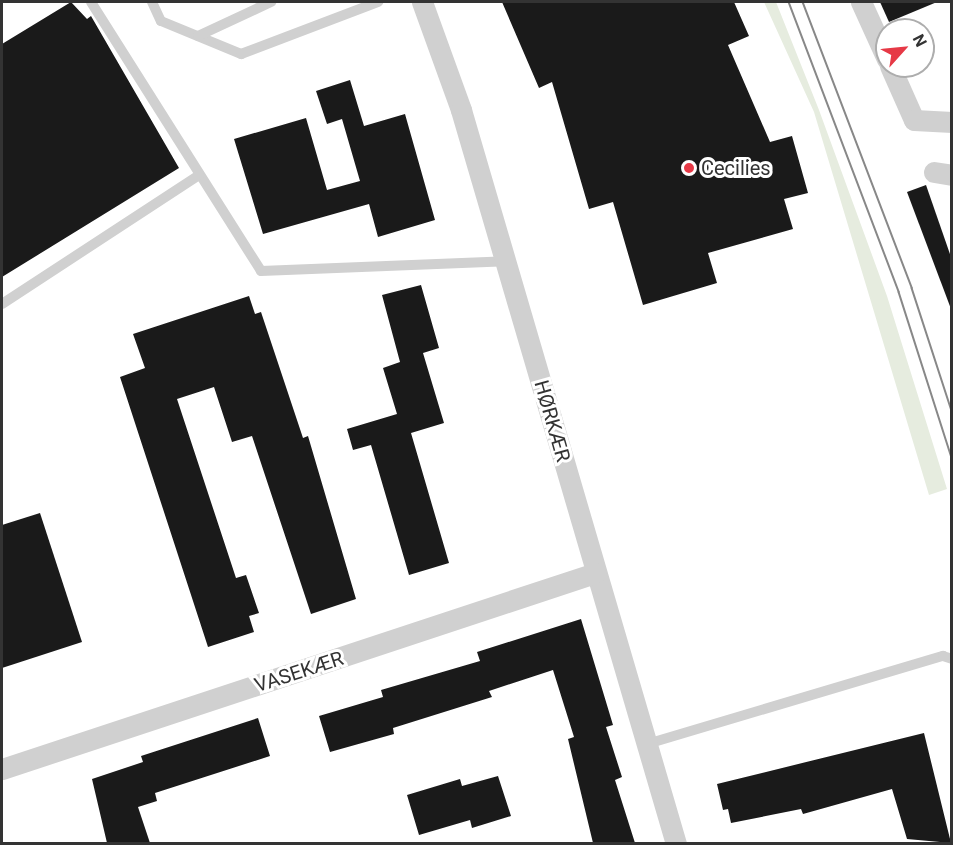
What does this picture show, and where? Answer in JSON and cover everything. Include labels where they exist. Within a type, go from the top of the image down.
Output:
[{"type":"street","name":"HØRKÆR","points":[[422,2],[506,261],[595,573],[676,843]]},
{"type":"street","points":[[861,2],[875,33]]},
{"type":"street","points":[[895,78],[914,120],[951,122]]},
{"type":"street","name":"VASEKÆR","points":[[2,769],[595,573]]},
{"type":"lane","points":[[91,2],[261,272],[506,261]]},
{"type":"lane","points":[[152,2],[161,21],[241,54],[378,2]]},
{"type":"lane","points":[[198,36],[271,2]]},
{"type":"lane","points":[[2,304],[199,175]]},
{"type":"lane","points":[[647,744],[943,656],[951,658]]},
{"type":"shaded area","points":[[764,2],[776,2],[819,110],[887,296],[947,489],[929,495],[814,112]]},
{"type":"building","points":[[71,2],[87,19],[91,16],[179,168],[2,277],[2,44]]},
{"type":"building","name":"Cecilies","points":[[502,2],[734,2],[749,36],[728,45],[770,142],[792,136],[808,193],[784,199],[793,229],[708,253],[717,283],[643,305],[613,202],[589,209],[552,82],[539,88]]},
{"type":"building","points":[[880,2],[937,2],[899,18],[887,18]]},
{"type":"building","points":[[350,80],[364,126],[405,114],[435,220],[378,237],[369,204],[263,234],[234,139],[306,118],[327,190],[360,181],[342,119],[327,124],[316,91]]},
{"type":"building","points":[[926,185],[951,257],[951,309],[907,192]]},
{"type":"building","points":[[421,285],[439,348],[423,353],[444,423],[411,433],[449,563],[409,575],[371,445],[353,450],[347,429],[397,414],[383,368],[400,362],[382,295]]},
{"type":"building","points":[[249,296],[255,314],[261,312],[303,438],[308,436],[356,599],[311,614],[252,436],[232,442],[214,387],[177,399],[236,578],[246,575],[259,613],[249,616],[254,632],[208,647],[120,377],[145,368],[133,334]]},
{"type":"building","points":[[40,513],[82,642],[2,668],[2,525]]},
{"type":"building","points":[[581,619],[613,725],[606,727],[622,777],[615,780],[635,843],[593,843],[568,739],[574,737],[553,670],[489,691],[492,697],[393,728],[394,734],[330,752],[319,716],[383,697],[381,690],[480,661],[477,652]]},
{"type":"building","points":[[258,718],[270,756],[155,793],[157,801],[138,807],[150,843],[107,843],[92,779],[143,762],[141,756]]},
{"type":"building","points":[[924,733],[951,843],[907,839],[892,789],[803,814],[801,809],[731,823],[728,809],[723,810],[717,784]]},
{"type":"building","points":[[498,776],[511,816],[472,828],[470,820],[419,835],[407,795],[460,779],[462,786]]},
{"type":"tram line","points":[[789,2],[899,292],[952,458]]},
{"type":"tram line","points":[[803,2],[912,288],[952,411]]},
{"type":"place","name":"Cecilies","points":[[689,168]]}]
